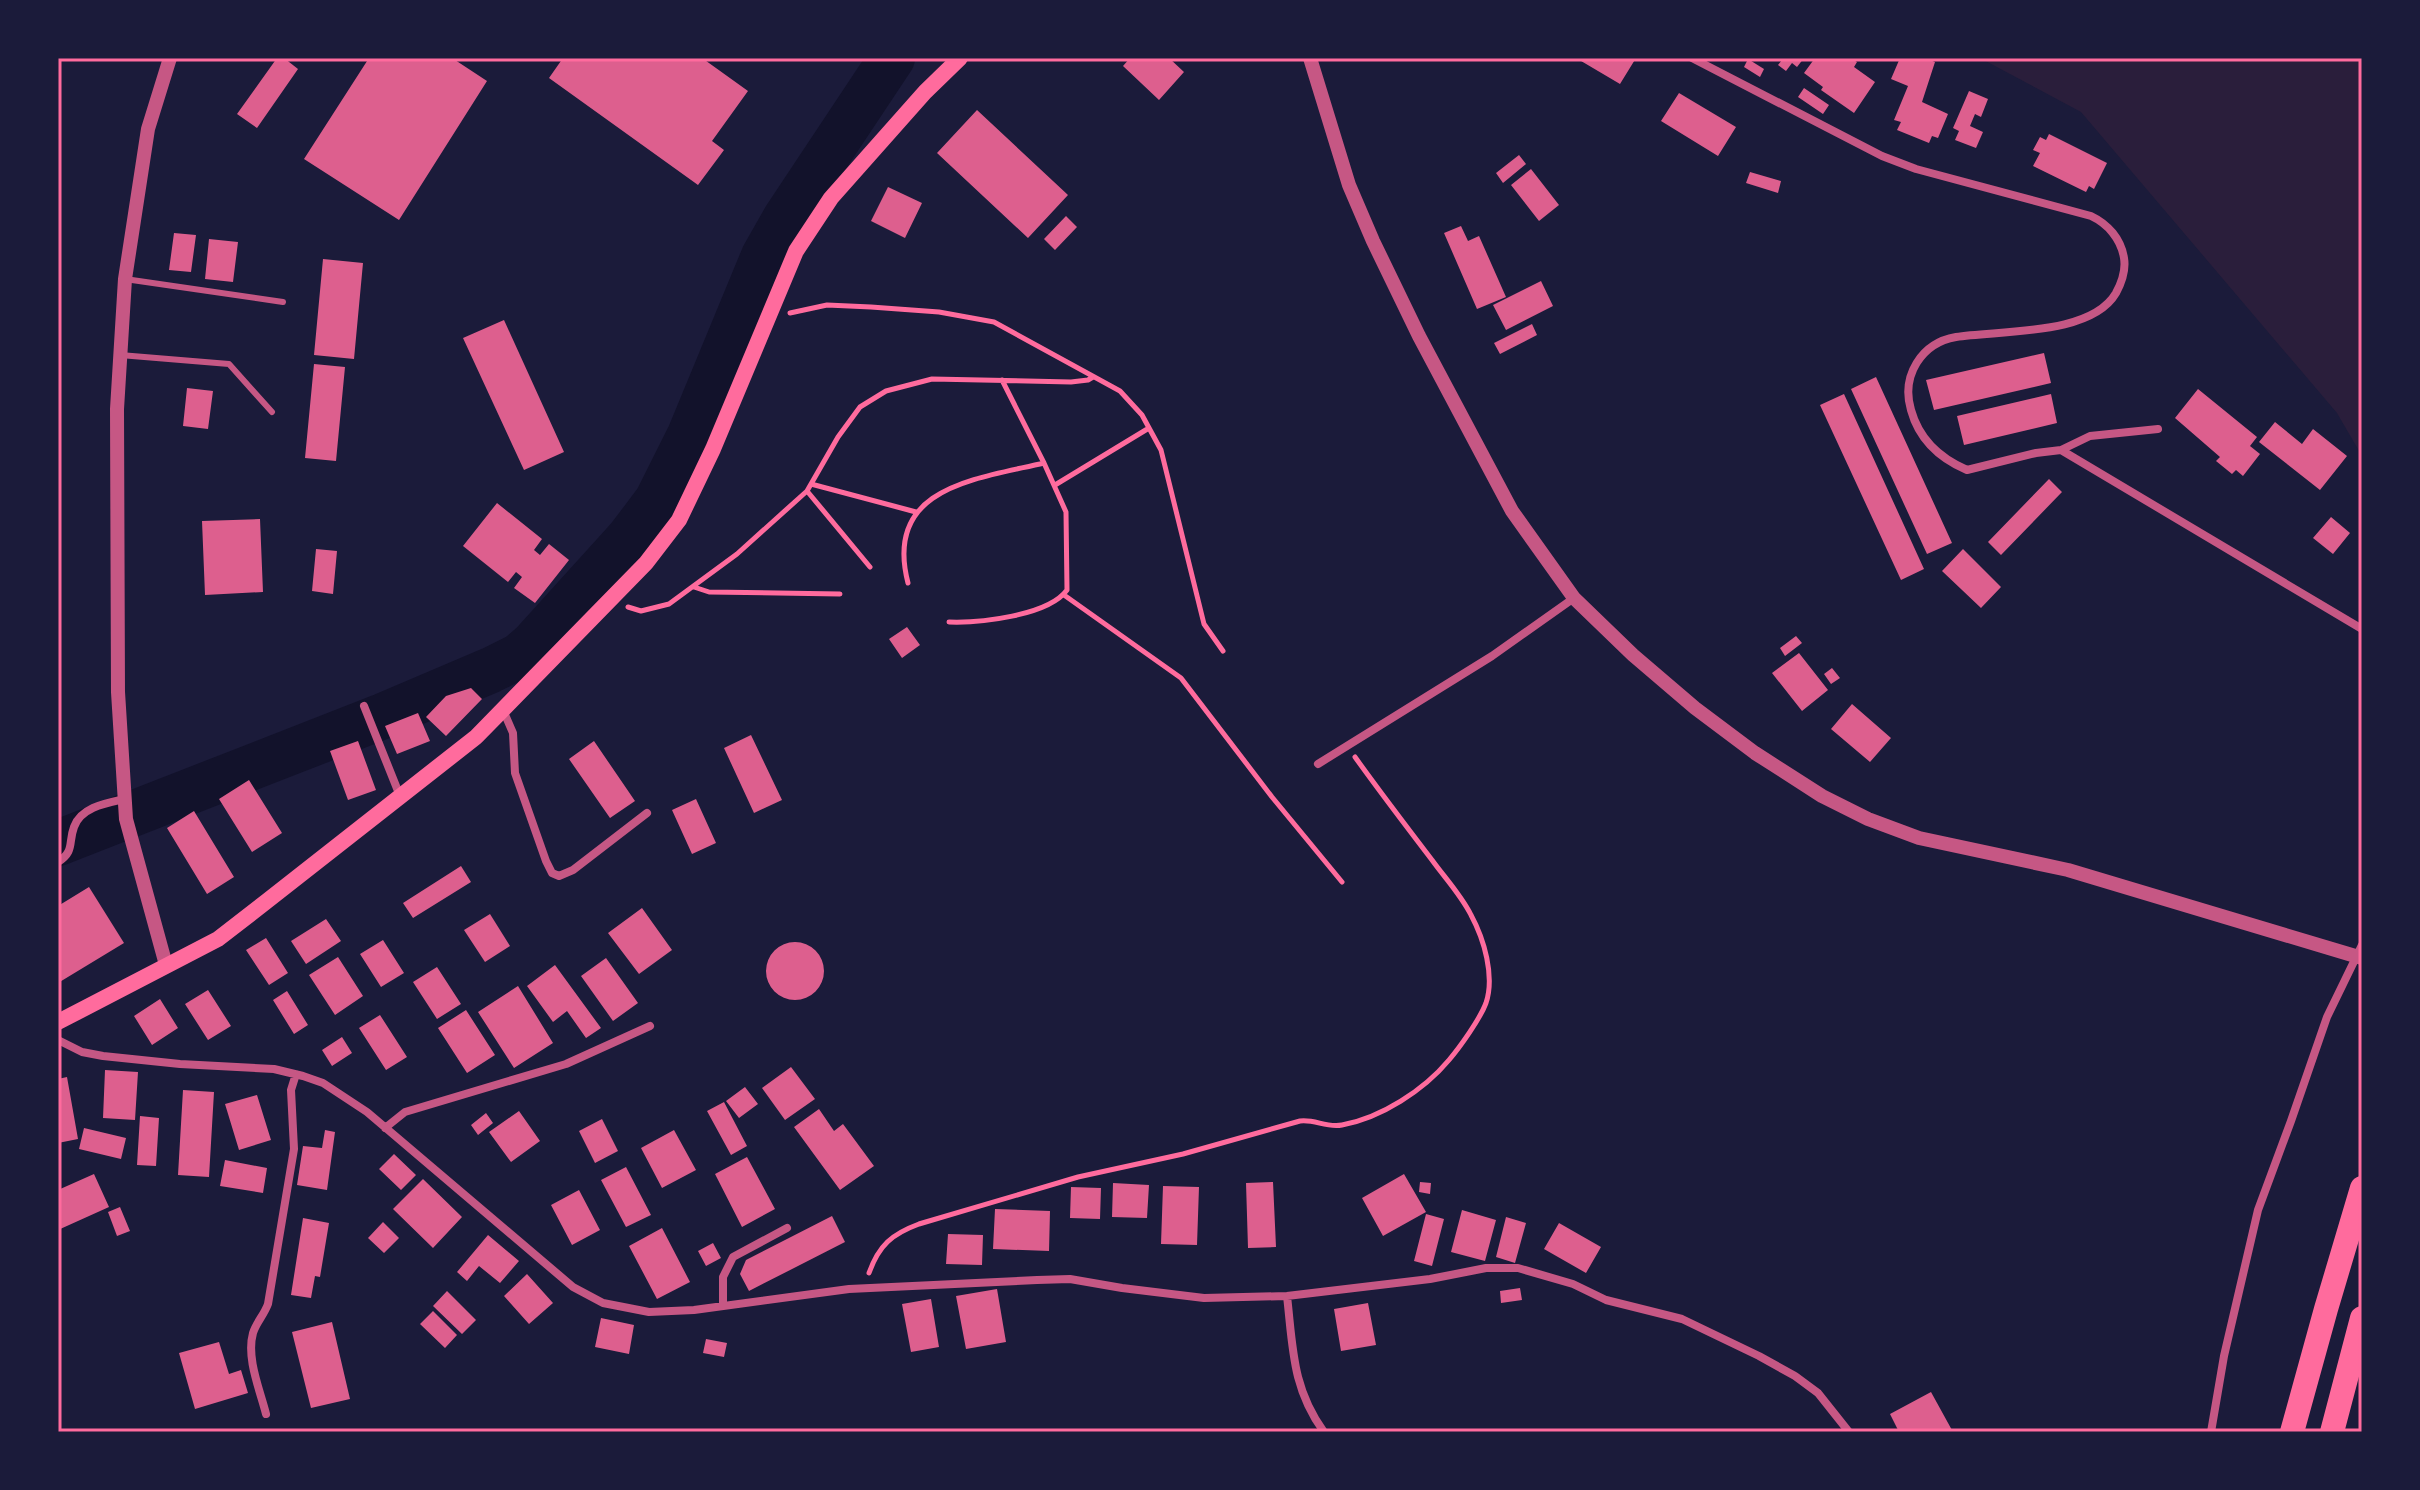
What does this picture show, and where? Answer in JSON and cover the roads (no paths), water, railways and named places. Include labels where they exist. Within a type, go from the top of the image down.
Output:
[{"type":"highway","points":[[2292,1432],[2362,1188]]},
{"type":"highway","points":[[2332,1432],[2362,1318]]},
{"type":"main road","points":[[58,1022],[218,939],[476,737],[665,541],[679,520],[713,449],[796,251],[831,198],[925,92],[960,58]]},
{"type":"street","points":[[166,965],[126,819],[118,692],[117,409],[125,279],[148,129],[170,58]]},
{"type":"street","points":[[1310,58],[1349,185],[1406,309],[1512,511],[1574,598],[1633,655],[1695,708],[1755,753],[1822,796],[1868,819],[1919,838],[2068,870],[2361,953],[2327,1017],[2258,1210],[2224,1356],[2211,1432]]},
{"type":"street","points":[[1692,58],[1882,156],[1916,169],[2091,216],[2109,228],[2120,243],[2124,271],[2121,285],[2108,305],[2091,316],[2027,331],[1955,337],[1928,348],[1910,373],[1908,399],[1927,444],[1967,470],[2061,450],[2090,436],[2158,429]]},
{"type":"street","points":[[2061,450],[2362,629]]},
{"type":"street","points":[[1318,764],[1492,656],[1574,598]]},
{"type":"street","points":[[364,706],[400,796]]},
{"type":"street","points":[[503,710],[513,733],[515,773],[552,873],[559,876],[573,870],[647,813]]},
{"type":"street","points":[[58,862],[63,860],[71,847],[74,827],[81,816],[97,805],[125,799]]},
{"type":"street","points":[[385,1128],[405,1112],[566,1064],[650,1026]]},
{"type":"street","points":[[58,1040],[82,1052],[103,1056],[247,1067],[296,1074],[323,1083],[385,1128],[573,1287],[618,1308],[649,1312],[864,1289],[1070,1279],[1204,1298],[1287,1296],[1430,1279],[1486,1268],[1518,1268],[1573,1284],[1606,1300],[1682,1319],[1759,1356],[1818,1393],[1849,1432]]},
{"type":"street","points":[[266,1414],[252,1360],[252,1335],[263,1319],[268,1304],[294,1149],[291,1090],[296,1074]]},
{"type":"street","points":[[723,1306],[723,1277],[733,1257],[787,1228]]},
{"type":"street","points":[[1287,1296],[1298,1383],[1313,1418],[1324,1432]]},
{"type":"lane","points":[[125,279],[283,302]]},
{"type":"lane","points":[[120,355],[229,364],[272,412]]},
{"type":"waterway","points":[[58,843],[383,716],[491,670],[519,656],[533,644],[629,538],[657,501],[690,435],[764,256],[785,219],[892,58]]}]
